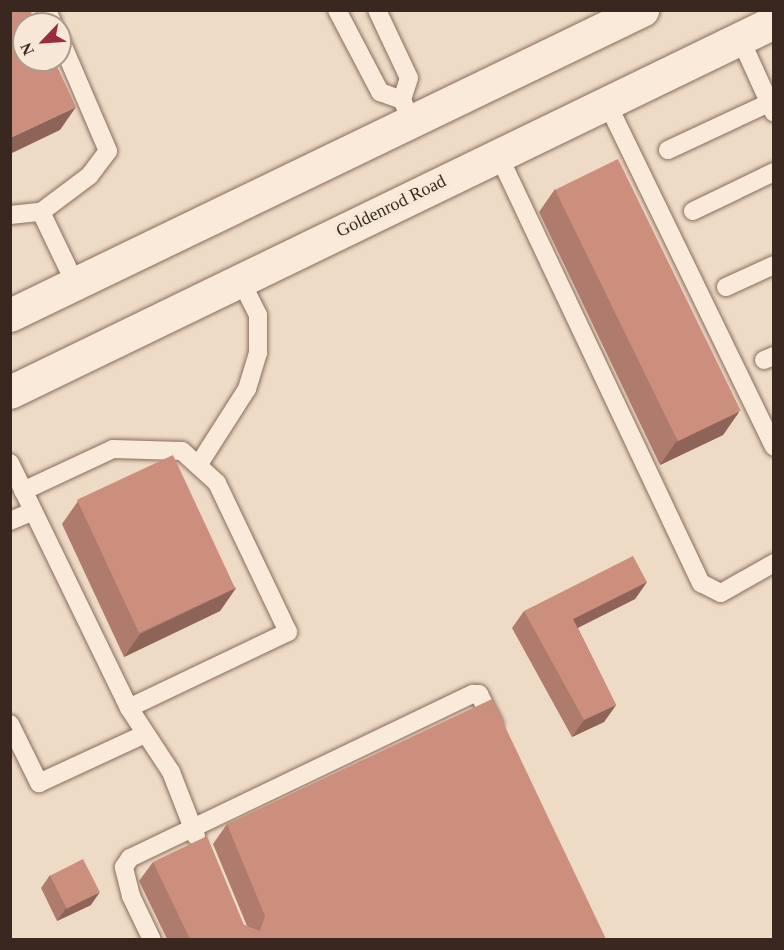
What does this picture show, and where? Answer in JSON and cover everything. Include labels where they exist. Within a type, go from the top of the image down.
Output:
[{"type":"main road","points":[[10,331],[23,309],[406,109],[642,10]]},
{"type":"main road","name":"Goldenrod Road","points":[[10,392],[774,22]]},
{"type":"lane","points":[[337,10],[380,92],[406,109],[409,78],[377,10]]},
{"type":"lane","points":[[668,150],[771,108],[740,38]]},
{"type":"lane","points":[[10,215],[41,212],[89,176],[108,152],[72,67]]},
{"type":"lane","points":[[607,103],[774,447]]},
{"type":"lane","points":[[498,154],[700,583],[721,593],[774,563]]},
{"type":"lane","points":[[693,211],[774,172]]},
{"type":"lane","points":[[41,212],[75,283]]},
{"type":"lane","points":[[726,287],[774,265]]},
{"type":"lane","points":[[200,464],[247,388],[258,353],[258,315],[240,279]]},
{"type":"lane","points":[[23,491],[113,449],[166,447],[200,464],[217,483],[288,632],[129,708]]},
{"type":"lane","points":[[10,463],[129,708],[171,772],[206,859]]},
{"type":"lane","points":[[10,521],[33,511]]},
{"type":"lane","points":[[152,939],[131,896],[124,867],[130,858],[192,826],[473,694],[479,694],[505,747]]},
{"type":"lane","points":[[10,724],[39,783],[145,734]]},
{"type":"building","points":[[10,10],[30,10],[31,12],[12,12],[12,72],[60,72],[76,107],[10,138]]},
{"type":"building","points":[[618,159],[741,411],[678,441],[555,190]]},
{"type":"building","points":[[173,455],[235,588],[139,633],[77,500]]},
{"type":"building","points":[[633,556],[647,582],[573,619],[616,705],[584,720],[524,611]]},
{"type":"building","points":[[492,699],[606,939],[190,939],[153,862],[207,836],[244,925],[260,931],[265,916],[227,824]]},
{"type":"building","points":[[83,859],[100,892],[67,909],[50,876]]}]
